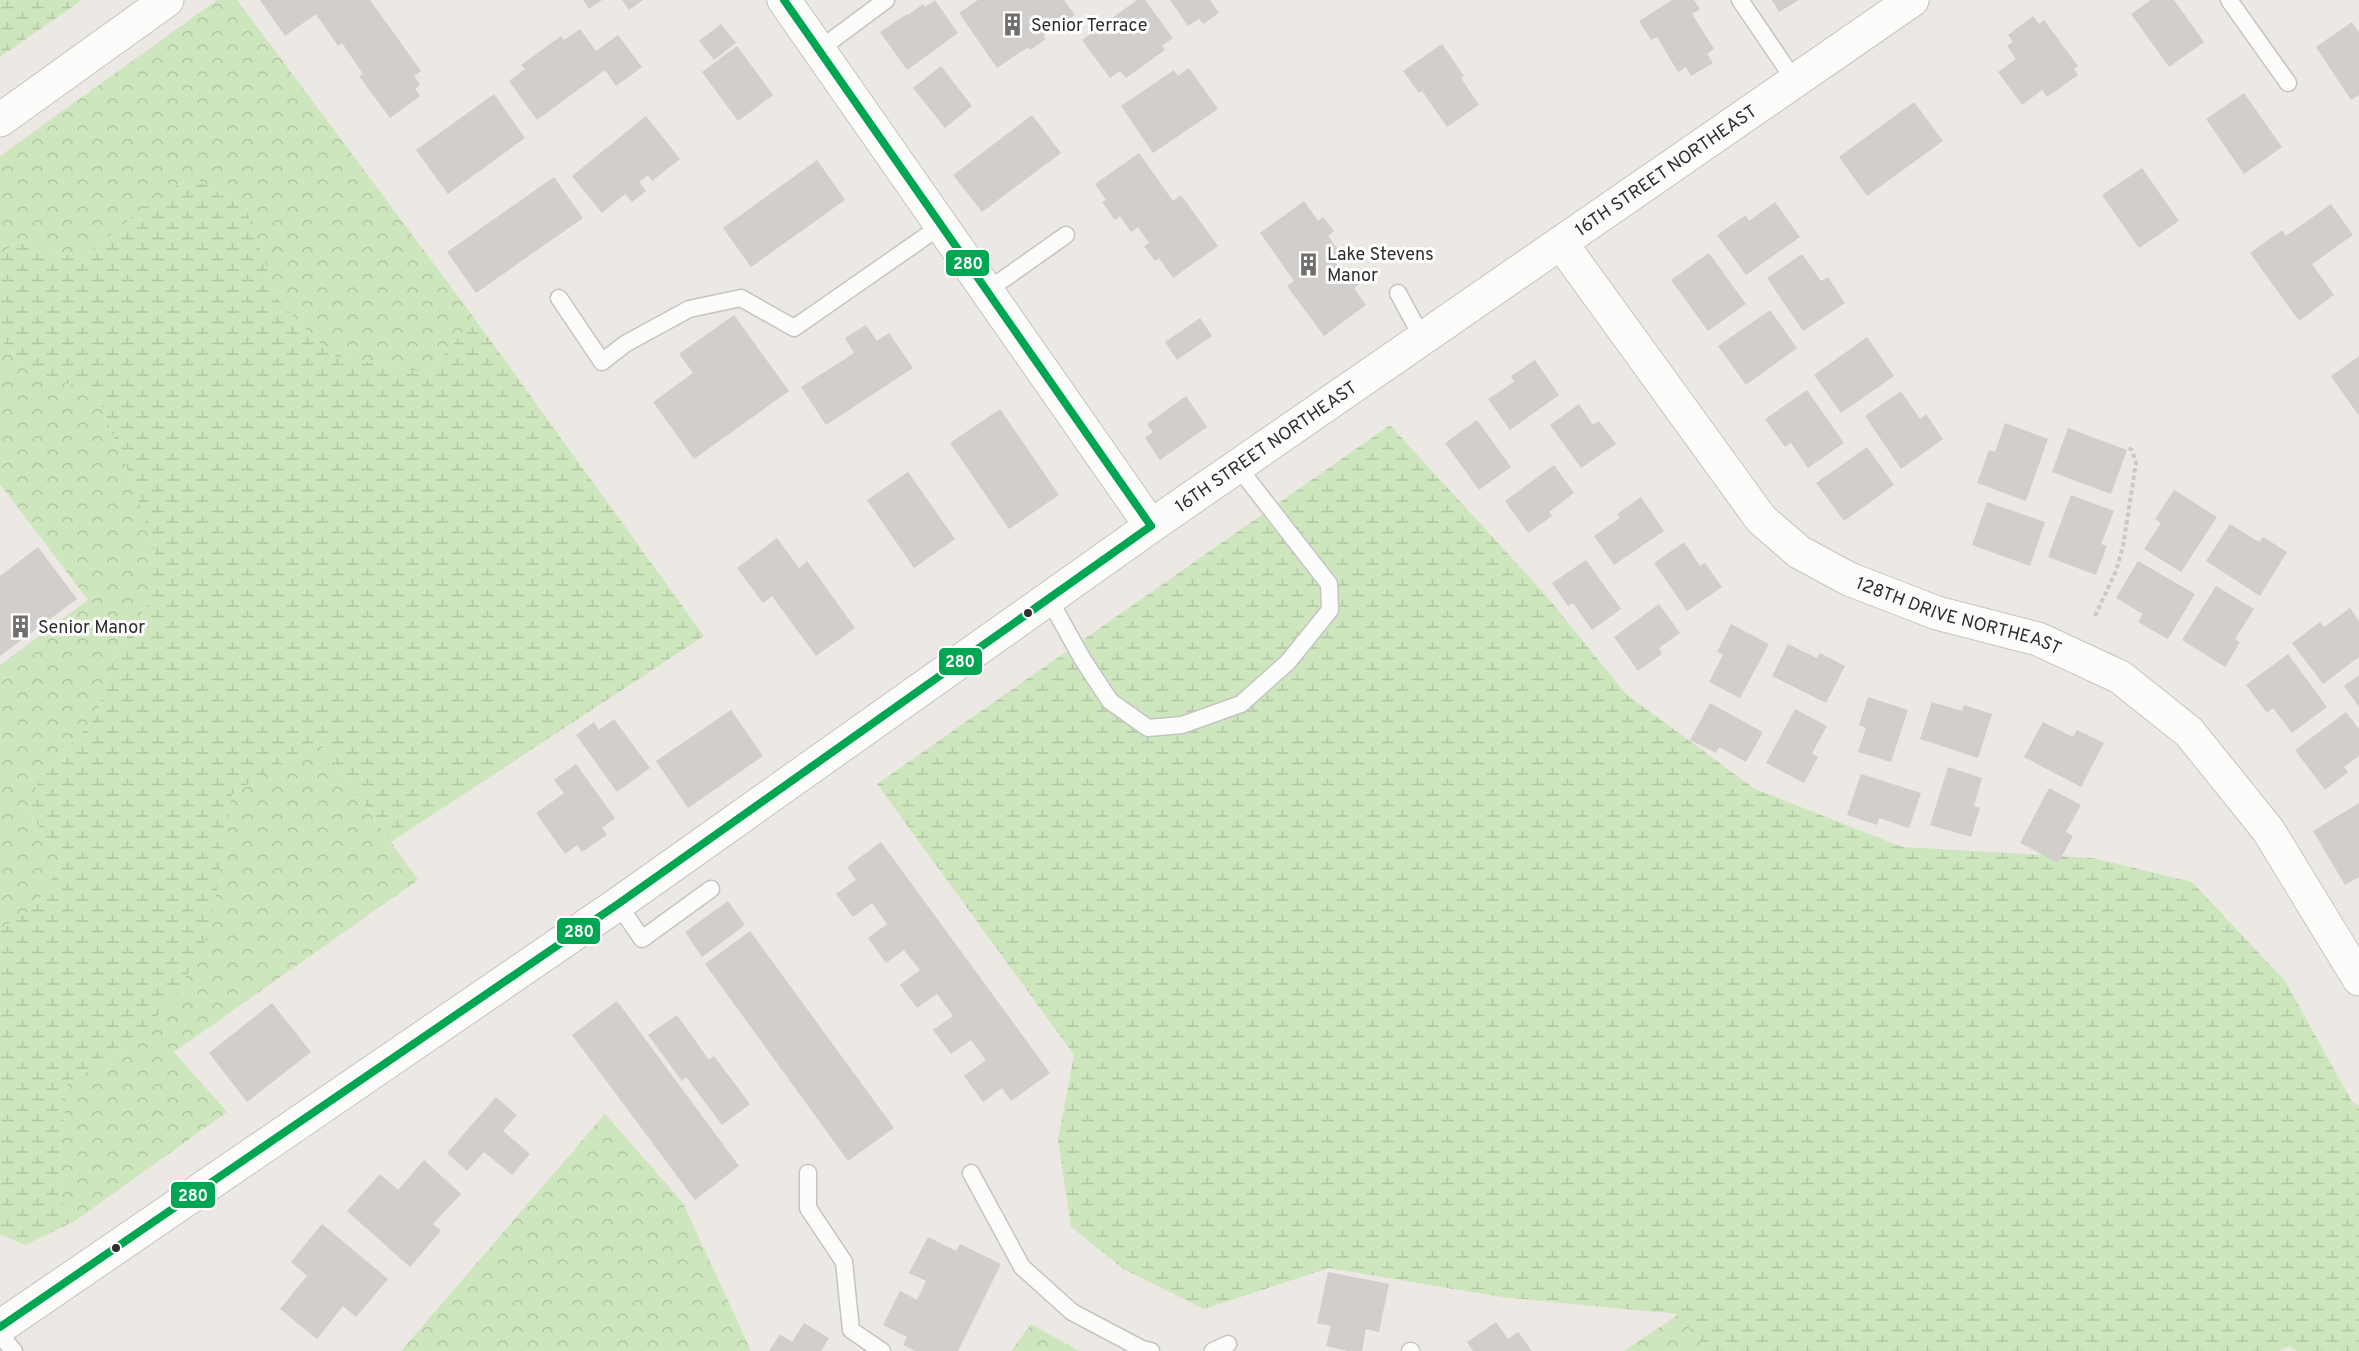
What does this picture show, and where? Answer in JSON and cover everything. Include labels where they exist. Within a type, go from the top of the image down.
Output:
[{"type":"street","points":[[0,120],[167,0]]},
{"type":"street","points":[[784,0],[1151,526]]},
{"type":"street","name":"16TH STREET NORTHEAST","points":[[0,1327],[618,904],[1151,526],[1912,0]]},
{"type":"street","name":"128TH DRIVE NORTHEAST","points":[[1562,243],[1761,519],[1799,552],[1849,579],[1937,614],[2038,639],[2121,677],[2189,732],[2268,830],[2359,979]]},
{"type":"lane","points":[[820,49],[886,0]]},
{"type":"lane","points":[[1740,0],[1795,81]]},
{"type":"lane","points":[[2229,0],[2288,83]]},
{"type":"lane","points":[[559,298],[602,362],[625,344],[689,309],[741,298],[794,328],[942,225]]},
{"type":"lane","points":[[988,290],[1066,235]]},
{"type":"lane","points":[[1398,293],[1423,339]]},
{"type":"lane","points":[[1049,599],[1083,660],[1110,701],[1148,728],[1182,725],[1241,704],[1288,662],[1330,610],[1329,584],[1238,466]]},
{"type":"lane","points":[[618,904],[642,939],[711,889]]},
{"type":"lane","points":[[808,1173],[808,1208],[844,1262],[851,1330],[882,1351]]},
{"type":"lane","points":[[971,1173],[1022,1267],[1072,1312],[1142,1349],[1151,1351]]},
{"type":"lane","points":[[0,1335],[14,1351]]},
{"type":"path","points":[[2095,616],[2116,571],[2123,546],[2136,463],[2132,450],[2127,447]]},
{"type":"green space","points":[[0,0],[82,0],[0,57]]},
{"type":"green space","points":[[217,0],[237,0],[475,319],[428,373],[332,356],[278,300],[246,209],[191,176],[141,209],[83,259],[17,242],[0,255],[0,156]]},
{"type":"green space","points":[[191,176],[246,209],[278,300],[332,356],[428,373],[475,319],[704,636],[391,842],[318,740],[232,794],[210,932],[176,995],[127,1048],[67,1083],[61,1151],[60,1200],[75,1221],[25,1245],[0,1234],[0,929],[34,908],[63,861],[30,814],[39,776],[95,719],[112,662],[150,600],[155,553],[133,483],[96,394],[29,370],[0,340],[0,255],[17,242],[83,259],[141,209]]},
{"type":"green space","points":[[0,340],[29,370],[96,394],[133,483],[155,553],[150,600],[112,662],[95,719],[39,776],[30,815],[63,861],[34,908],[0,929],[0,665],[88,600],[0,484]]},
{"type":"green space","points":[[1390,425],[1543,592],[1627,695],[1755,789],[1902,847],[2093,858],[2192,882],[2285,981],[2351,1100],[2359,1106],[2359,1351],[2297,1351],[2288,1346],[2279,1351],[1709,1351],[1678,1314],[1502,1297],[1329,1268],[1204,1309],[1125,1270],[1071,1227],[1058,1140],[1074,1055],[877,784]]},
{"type":"green space","points":[[318,740],[418,880],[174,1052],[227,1112],[75,1221],[60,1200],[61,1151],[67,1083],[127,1048],[210,932],[231,794]]},
{"type":"green space","points":[[605,1114],[683,1203],[751,1351],[401,1351]]},
{"type":"green space","points":[[1679,1314],[1709,1351],[1624,1351]]},
{"type":"green space","points":[[1031,1324],[1079,1351],[1011,1351]]},
{"type":"building","points":[[260,0],[370,0],[421,71],[414,76],[420,85],[415,89],[420,96],[390,118],[359,76],[363,74],[342,43],[338,46],[316,14],[285,36]]},
{"type":"building","points":[[583,0],[602,0],[589,9]]},
{"type":"building","points":[[622,0],[643,0],[629,10]]},
{"type":"building","points":[[935,0],[958,33],[907,70],[880,32],[923,4],[925,7]]},
{"type":"building","name":"Senior Terrace","points":[[978,0],[1064,0],[1075,15],[1043,36],[1046,39],[1030,50],[1028,47],[997,68],[959,13]]},
{"type":"building","points":[[1137,0],[1145,0],[1173,38],[1162,46],[1165,50],[1126,78],[1120,71],[1110,78],[1082,40]]},
{"type":"building","points":[[1170,0],[1210,0],[1219,13],[1203,24],[1199,19],[1188,26]]},
{"type":"building","points":[[1672,0],[1694,0],[1700,9],[1692,14],[1714,49],[1707,54],[1713,63],[1691,76],[1686,67],[1678,72],[1657,37],[1651,40],[1639,21]]},
{"type":"building","points":[[1772,0],[1799,0],[1779,12]]},
{"type":"building","points":[[2151,0],[2174,0],[2204,42],[2169,67],[2131,14]]},
{"type":"building","points":[[2033,16],[2039,24],[2044,20],[2078,66],[2074,69],[2078,75],[2047,97],[2042,90],[2022,105],[1998,72],[2016,59],[2007,46],[2013,42],[2008,35]]},
{"type":"building","points":[[2352,22],[2359,33],[2359,95],[2351,100],[2316,47]]},
{"type":"building","points":[[721,24],[736,43],[714,60],[699,41]]},
{"type":"building","points":[[580,29],[596,51],[618,35],[642,67],[616,86],[605,70],[537,120],[509,81],[525,69],[521,65],[561,36],[564,40]]},
{"type":"building","points":[[1442,44],[1464,76],[1461,78],[1479,105],[1447,127],[1422,91],[1419,93],[1403,71]]},
{"type":"building","points":[[737,46],[773,95],[738,121],[702,72]]},
{"type":"building","points":[[941,66],[972,106],[945,128],[913,88]]},
{"type":"building","points":[[1189,68],[1218,109],[1153,153],[1121,106],[1174,70],[1178,76]]},
{"type":"building","points":[[2244,93],[2282,147],[2244,174],[2206,119]]},
{"type":"building","points":[[494,94],[525,138],[448,194],[416,150]]},
{"type":"building","points":[[1914,102],[1943,141],[1867,196],[1839,157]]},
{"type":"building","points":[[1032,115],[1061,153],[982,212],[953,175]]},
{"type":"building","points":[[646,116],[680,159],[652,181],[648,175],[639,182],[646,191],[632,202],[625,194],[602,213],[572,176]]},
{"type":"building","points":[[1139,153],[1173,201],[1181,195],[1218,246],[1173,278],[1159,258],[1155,261],[1144,246],[1149,243],[1138,227],[1131,232],[1120,216],[1115,220],[1102,202],[1106,200],[1095,184]]},
{"type":"building","points":[[817,160],[845,200],[751,267],[723,228]]},
{"type":"building","points":[[2142,168],[2179,221],[2139,248],[2102,195]]},
{"type":"building","points":[[554,177],[583,218],[476,293],[447,252]]},
{"type":"building","name":"Lake Stevens Manor","points":[[1304,201],[1318,221],[1323,217],[1334,231],[1328,236],[1341,253],[1333,259],[1344,274],[1351,269],[1361,283],[1354,288],[1366,305],[1324,336],[1287,286],[1294,281],[1260,233]]},
{"type":"building","points":[[1775,202],[1800,237],[1746,275],[1717,235],[1746,215],[1749,221]]},
{"type":"building","points":[[2331,204],[2353,235],[2312,264],[2334,295],[2299,321],[2250,253],[2282,230],[2286,236]]},
{"type":"building","points":[[1709,253],[1746,304],[1708,331],[1671,280]]},
{"type":"building","points":[[1802,254],[1821,281],[1828,277],[1845,303],[1803,331],[1767,278]]},
{"type":"building","points":[[1770,310],[1797,348],[1746,385],[1718,346]]},
{"type":"building","points":[[734,315],[789,391],[694,459],[653,402],[693,373],[679,354]]},
{"type":"building","points":[[1200,318],[1212,336],[1177,360],[1165,342]]},
{"type":"building","points":[[866,325],[877,341],[889,333],[913,368],[826,425],[801,387],[854,353],[845,338]]},
{"type":"building","points":[[1867,337],[1894,376],[1841,413],[1814,375]]},
{"type":"building","points":[[2359,356],[2359,416],[2331,376]]},
{"type":"building","points":[[1535,360],[1559,395],[1510,430],[1488,399],[1514,382],[1511,376]]},
{"type":"building","points":[[1807,390],[1844,443],[1808,468],[1791,443],[1785,447],[1765,419]]},
{"type":"building","points":[[1901,391],[1920,419],[1926,414],[1943,439],[1901,469],[1865,416]]},
{"type":"building","points":[[1186,396],[1207,427],[1160,460],[1145,438],[1153,432],[1147,424]]},
{"type":"building","points":[[1579,404],[1593,425],[1599,421],[1616,444],[1581,468],[1550,425]]},
{"type":"building","points":[[1000,409],[1059,495],[1009,529],[950,443]]},
{"type":"building","points":[[1477,420],[1511,467],[1479,490],[1445,443]]},
{"type":"building","points":[[2005,423],[2048,439],[2026,501],[1977,483],[1989,450],[1995,452]]},
{"type":"building","points":[[2068,428],[2127,450],[2111,494],[2052,472]]},
{"type":"building","points":[[1867,447],[1894,485],[1844,521],[1816,483]]},
{"type":"building","points":[[1554,465],[1574,493],[1549,512],[1552,516],[1528,533],[1505,501]]},
{"type":"building","points":[[908,472],[955,539],[914,568],[867,500]]},
{"type":"building","points":[[2174,490],[2217,517],[2181,572],[2144,549],[2161,523],[2155,519]]},
{"type":"building","points":[[2071,495],[2114,511],[2101,544],[2107,546],[2096,575],[2048,557]]},
{"type":"building","points":[[1641,497],[1664,531],[1614,565],[1594,536],[1620,518],[1617,514]]},
{"type":"building","points":[[1987,502],[2045,522],[2030,566],[1972,545]]},
{"type":"building","points":[[2230,524],[2259,542],[2263,537],[2287,552],[2260,596],[2206,561]]},
{"type":"building","points":[[777,538],[799,568],[807,561],[855,628],[816,656],[772,596],[763,603],[737,568]]},
{"type":"building","points":[[1684,542],[1700,566],[1705,563],[1722,587],[1687,611],[1654,563]]},
{"type":"building","name":"Senior Manor","points":[[38,547],[77,599],[0,656],[0,576]]},
{"type":"building","points":[[1586,560],[1621,609],[1592,630],[1573,603],[1568,606],[1552,583]]},
{"type":"building","points":[[2138,561],[2195,594],[2168,639],[2138,622],[2143,614],[2116,598]]},
{"type":"building","points":[[2216,586],[2254,609],[2235,639],[2240,642],[2225,667],[2182,640]]},
{"type":"building","points":[[1659,604],[1680,633],[1659,648],[1662,654],[1638,671],[1614,637]]},
{"type":"building","points":[[2350,608],[2359,621],[2359,657],[2323,684],[2292,643],[2320,622],[2324,627]]},
{"type":"building","points":[[1731,624],[1769,644],[1740,698],[1709,682],[1723,655],[1717,652]]},
{"type":"building","points":[[1788,644],[1817,658],[1820,653],[1845,666],[1826,703],[1772,676]]},
{"type":"building","points":[[2288,654],[2327,707],[2292,733],[2273,708],[2267,713],[2246,685]]},
{"type":"building","points":[[2359,675],[2359,707],[2344,686]]},
{"type":"building","points":[[1868,697],[1908,710],[1891,762],[1858,752],[1866,728],[1859,725]]},
{"type":"building","points":[[1932,702],[1962,711],[1964,705],[1992,714],[1978,758],[1920,739]]},
{"type":"building","points":[[1710,703],[1763,732],[1746,762],[1719,747],[1716,753],[1690,740]]},
{"type":"building","points":[[1795,709],[1827,726],[1812,753],[1818,757],[1804,783],[1766,763]]},
{"type":"building","points":[[731,710],[763,756],[688,808],[656,761]]},
{"type":"building","points":[[2346,712],[2359,729],[2359,756],[2344,767],[2348,772],[2325,790],[2295,750]]},
{"type":"building","points":[[614,719],[650,768],[617,792],[576,735],[594,722],[599,730]]},
{"type":"building","points":[[2043,722],[2073,737],[2077,730],[2104,743],[2081,787],[2024,757]]},
{"type":"building","points":[[576,764],[615,818],[602,828],[607,835],[582,852],[577,845],[565,854],[536,813],[564,793],[554,780]]},
{"type":"building","points":[[1948,767],[1982,778],[1974,806],[1980,808],[1971,837],[1930,825]]},
{"type":"building","points":[[1861,774],[1921,793],[1909,828],[1879,818],[1877,825],[1847,815]]},
{"type":"building","points":[[2049,788],[2081,805],[2066,832],[2073,836],[2058,863],[2020,843]]},
{"type":"building","points":[[2359,803],[2359,877],[2345,885],[2313,831]]},
{"type":"building","points":[[881,842],[1050,1073],[1011,1101],[1002,1088],[983,1102],[964,1076],[986,1060],[971,1040],[951,1054],[933,1030],[953,1016],[937,994],[917,1008],[900,985],[920,970],[904,950],[886,963],[868,938],[887,924],[872,903],[853,917],[836,894],[856,880],[847,867]]},
{"type":"building","points":[[728,901],[745,925],[702,957],[685,932]]},
{"type":"building","points":[[750,931],[894,1128],[848,1161],[705,964]]},
{"type":"building","points":[[617,1001],[739,1166],[695,1200],[572,1035]]},
{"type":"building","points":[[272,1003],[311,1052],[247,1102],[209,1053]]},
{"type":"building","points":[[677,1015],[709,1060],[714,1056],[750,1104],[722,1125],[686,1077],[682,1081],[648,1035]]},
{"type":"building","points":[[496,1097],[517,1115],[503,1131],[530,1154],[512,1175],[484,1152],[467,1171],[447,1153]]},
{"type":"building","points":[[424,1160],[461,1194],[433,1224],[441,1231],[410,1267],[347,1211],[380,1174],[398,1190]]},
{"type":"building","points":[[322,1224],[388,1279],[356,1317],[343,1306],[317,1339],[280,1309],[307,1276],[291,1262]]},
{"type":"building","points":[[928,1237],[956,1251],[960,1244],[1001,1264],[958,1351],[915,1351],[903,1345],[907,1337],[883,1325],[900,1291],[917,1300],[926,1281],[909,1273]]},
{"type":"building","points":[[1328,1272],[1389,1284],[1379,1332],[1366,1329],[1362,1351],[1348,1351],[1326,1346],[1331,1326],[1317,1323]]},
{"type":"building","points":[[1496,1322],[1508,1339],[1518,1332],[1532,1351],[1473,1351],[1467,1342]]},
{"type":"building","points":[[804,1323],[829,1338],[821,1351],[769,1351],[780,1334],[792,1342]]},
{"type":"transit line","name":"280","points":[[784,0],[1151,526]]},
{"type":"transit line","name":"280","points":[[0,1327],[618,904],[1151,526]]},
{"type":"place","name":"Senior Terrace","points":[[1013,25]]},
{"type":"place","name":"Lake Stevens Manor","points":[[1309,264]]},
{"type":"place","name":"Senior Manor","points":[[20,627]]}]
